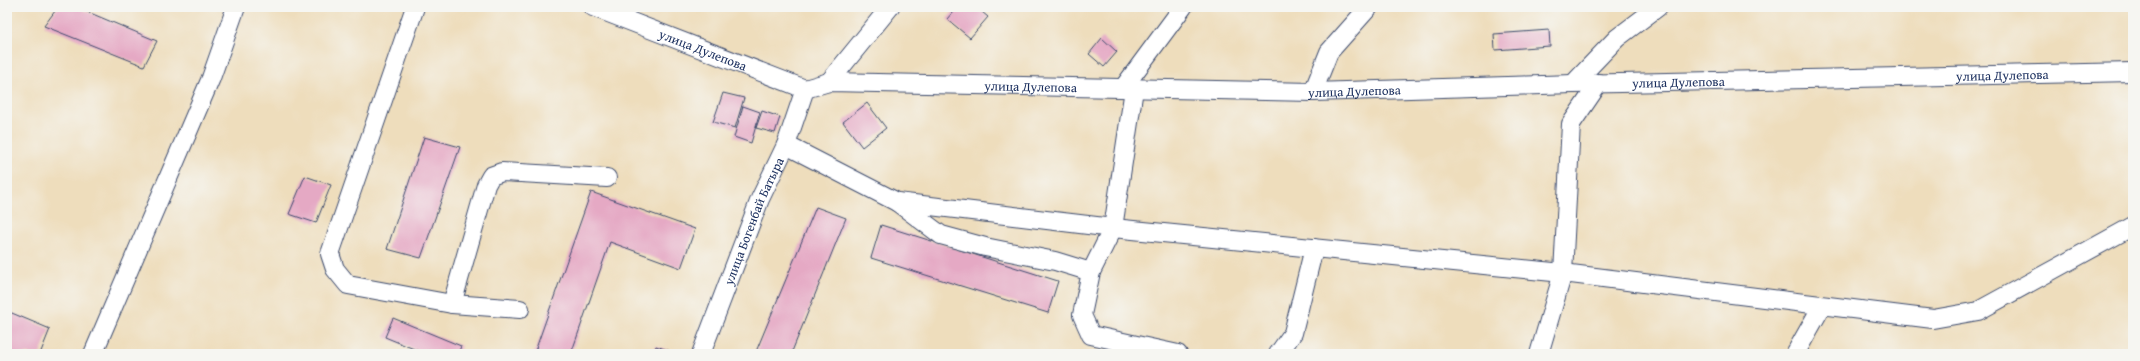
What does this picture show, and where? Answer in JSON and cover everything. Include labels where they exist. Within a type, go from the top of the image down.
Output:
[{"type":"street","points":[[93,354],[211,78],[236,7]]},
{"type":"street","points":[[416,7],[330,254],[335,269],[348,285],[452,304],[520,309]]},
{"type":"street","name":"улица Дулепова","points":[[592,7],[805,89],[829,82],[1313,92],[1599,83],[2133,72]]},
{"type":"street","points":[[829,82],[890,7]]},
{"type":"street","points":[[1178,354],[1091,335],[1082,315],[1091,272],[1113,228],[1129,89],[1183,7]]},
{"type":"street","points":[[1313,92],[1328,52],[1369,7]]},
{"type":"street","points":[[1573,84],[1617,38],[1658,7]]},
{"type":"street","points":[[1539,354],[1563,273],[1571,124],[1599,83]]},
{"type":"street","name":"улица Богенбай Батыра","points":[[702,354],[760,199],[786,145],[805,89]]},
{"type":"street","points":[[786,145],[897,202],[941,235],[985,247],[1055,261],[1091,272]]},
{"type":"street","points":[[452,304],[486,185],[491,176],[502,172],[607,178]]},
{"type":"street","points":[[897,202],[1113,228],[1563,273],[1933,319],[1978,312],[2011,292],[2133,226]]},
{"type":"street","points":[[1278,354],[1293,333],[1314,248]]},
{"type":"street","points":[[1795,354],[1822,306]]},
{"type":"building","points":[[58,7],[76,7],[157,41],[144,66],[44,26]]},
{"type":"building","points":[[957,7],[976,7],[988,17],[970,38],[947,19]]},
{"type":"building","points":[[1549,30],[1550,46],[1495,50],[1494,34]]},
{"type":"building","points":[[1102,38],[1117,52],[1104,67],[1089,54]]},
{"type":"building","points":[[723,93],[744,98],[735,128],[713,122]]},
{"type":"building","points":[[867,103],[886,128],[862,147],[843,122]]},
{"type":"building","points":[[743,106],[760,112],[751,143],[734,137]]},
{"type":"building","points":[[762,111],[780,117],[775,133],[756,128]]},
{"type":"building","points":[[424,137],[460,147],[421,258],[387,249]]},
{"type":"building","points":[[305,176],[331,185],[316,223],[289,214]]},
{"type":"building","points":[[591,192],[695,229],[681,268],[610,242],[571,354],[534,354]]},
{"type":"building","points":[[816,207],[846,218],[791,354],[755,354]]},
{"type":"building","points":[[881,225],[1058,281],[1048,313],[871,258]]},
{"type":"building","points":[[7,311],[50,329],[40,354],[7,354]]},
{"type":"building","points":[[393,318],[461,346],[458,354],[426,354],[385,337]]},
{"type":"building","points":[[656,346],[679,354],[653,354]]}]
